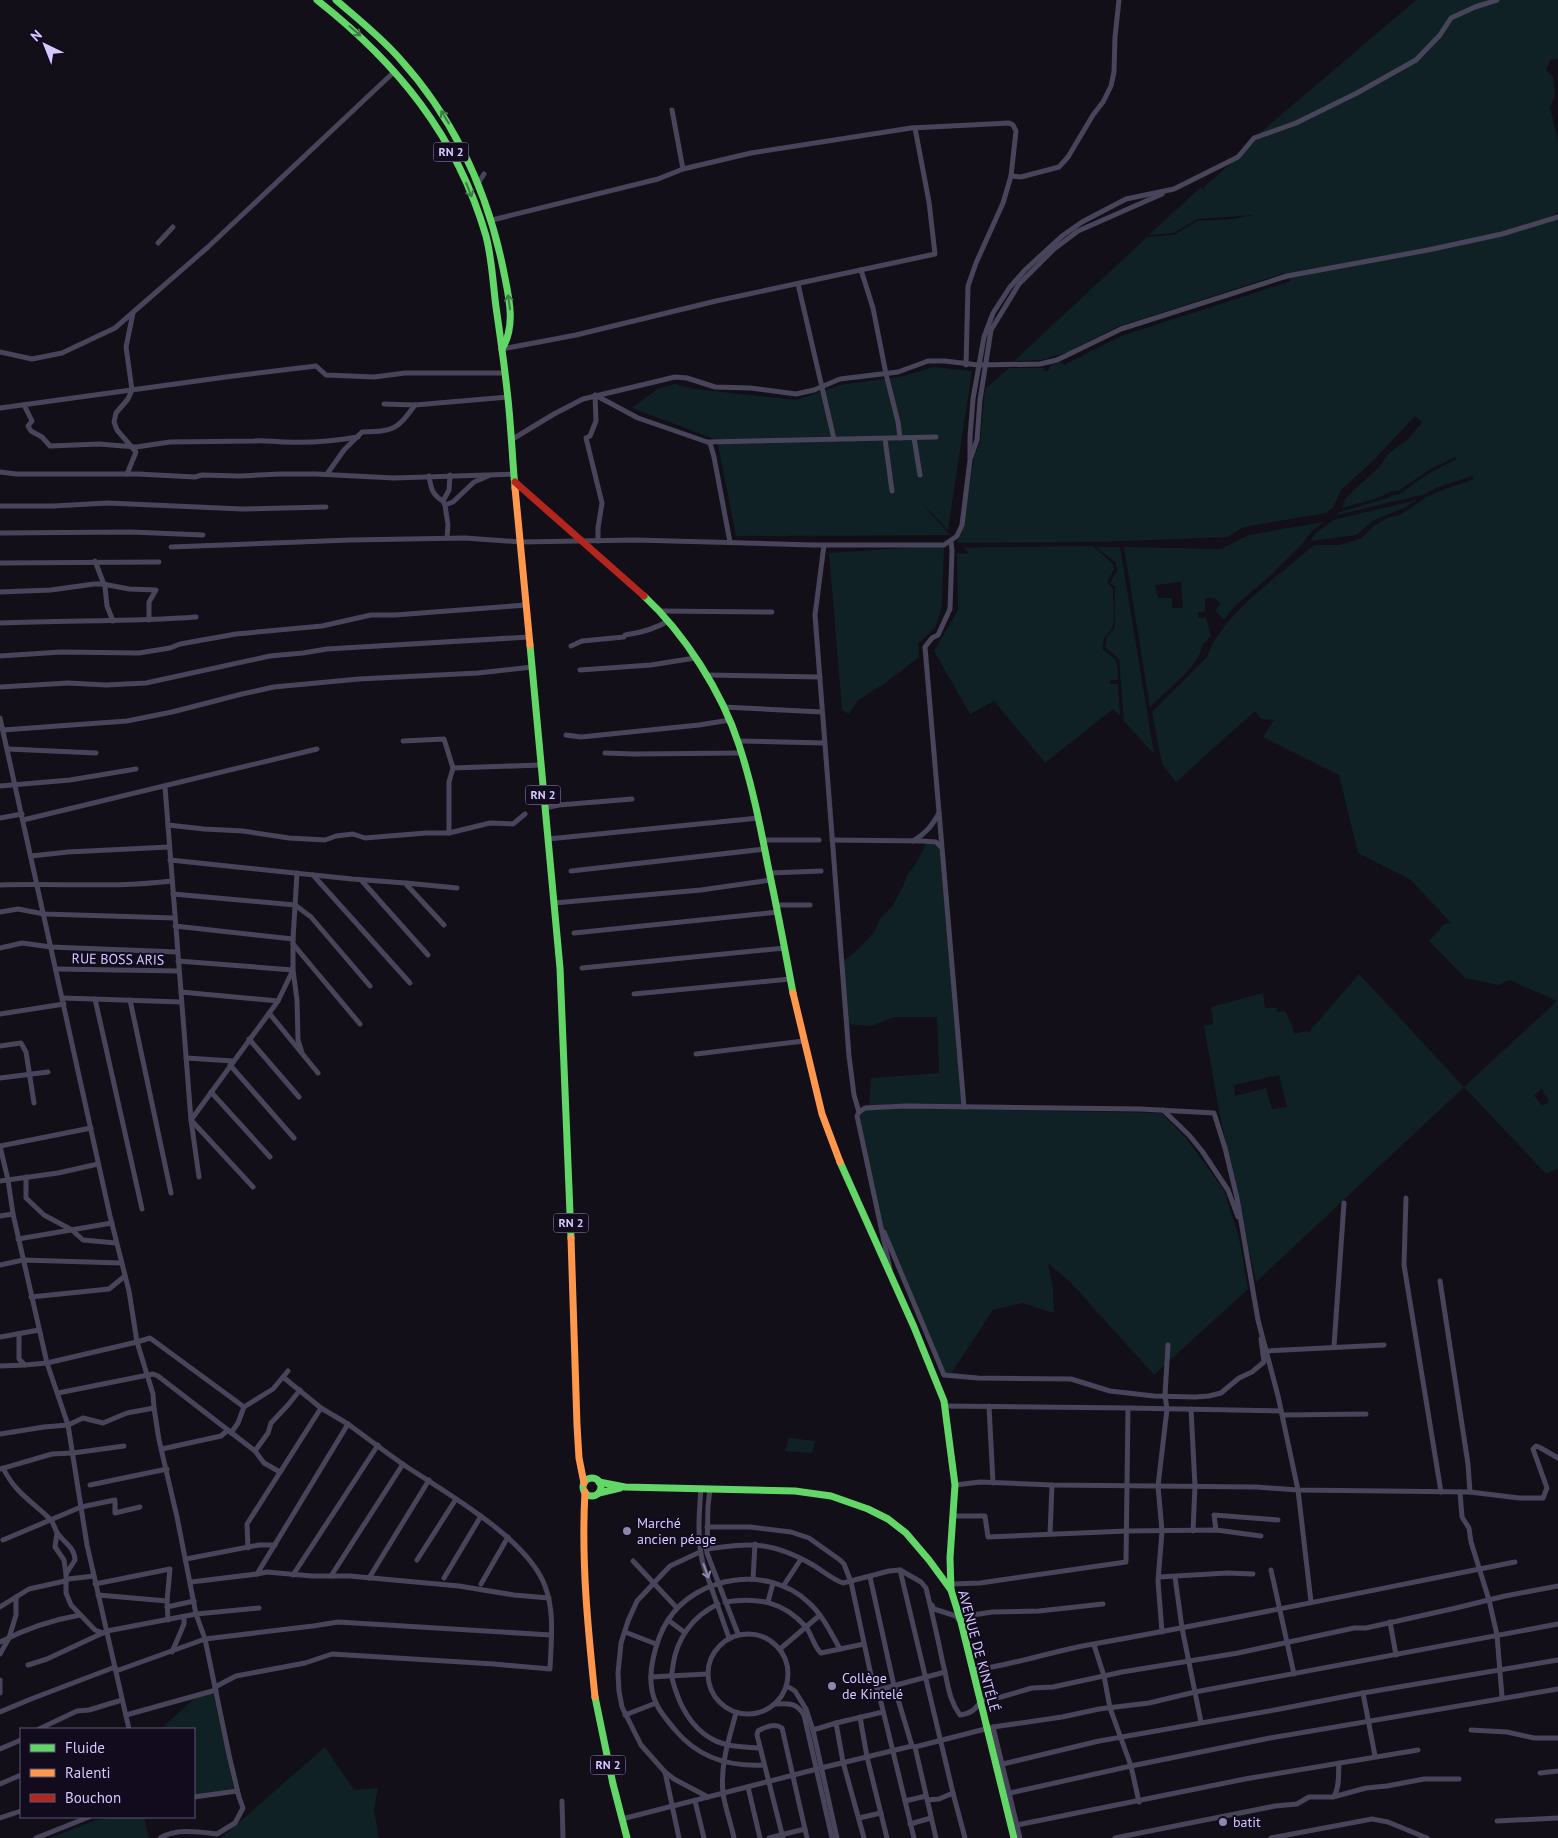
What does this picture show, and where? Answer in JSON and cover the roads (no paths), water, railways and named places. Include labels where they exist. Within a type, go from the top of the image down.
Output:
[{"type":"main road","name":"RN 2","points":[[317,0],[358,33],[395,70],[426,109],[465,180],[486,238],[508,397],[560,968],[569,1161],[576,1410],[580,1462],[587,1481],[588,1494],[583,1526],[586,1610],[595,1702],[627,1838]]},
{"type":"main road","name":"RN 2","points":[[336,0],[381,38],[419,80],[451,127],[480,182],[492,220],[503,267],[510,312],[509,339],[502,349]]},
{"type":"main road","points":[[514,478],[668,621],[706,675],[730,720],[742,753],[758,818],[814,1086],[830,1138],[844,1174],[932,1370],[945,1406],[955,1485],[950,1558],[951,1588]]},
{"type":"main road","points":[[587,1481],[595,1479],[599,1482],[601,1488],[595,1496],[588,1494]]},
{"type":"main road","name":"AVENUE DE KINTÉLÉ","points":[[599,1482],[624,1488]]},
{"type":"main road","name":"AVENUE DE KINTÉLÉ","points":[[599,1493],[624,1488],[702,1488],[823,1494],[868,1508],[888,1519],[906,1533],[951,1588],[990,1728],[1014,1838]]},
{"type":"street","points":[[1010,176],[1021,177],[1059,167],[1068,157],[1111,86],[1114,72],[1114,37],[1119,0]]},
{"type":"street","points":[[171,547],[447,538],[521,542],[598,541],[944,545],[957,536],[962,525],[970,460],[972,399],[991,330],[1019,284],[1054,249],[1078,231],[1174,189],[1238,157],[1254,138],[1296,123],[1357,93],[1416,60],[1440,35],[1451,18],[1497,0]]},
{"type":"street","points":[[0,352],[32,359],[62,353],[108,332],[208,247],[395,70]]},
{"type":"street","points":[[672,110],[683,169]]},
{"type":"street","points":[[492,220],[658,179],[683,169],[751,153],[915,128],[1013,125],[1016,131],[1010,176],[1003,202],[968,286],[966,365]]},
{"type":"street","points":[[502,349],[576,335],[935,254],[929,202],[915,128]]},
{"type":"street","points":[[480,182],[484,174]]},
{"type":"street","points":[[982,365],[984,337],[993,313],[1010,287],[1025,270],[1062,236],[1082,222],[1126,199],[1174,189]]},
{"type":"street","points":[[511,440],[572,404],[595,395],[675,376],[715,387],[750,388],[796,394],[840,379],[898,372],[928,362],[945,361],[966,365],[1040,364],[1057,360],[1122,330],[1287,276],[1428,250],[1502,234],[1558,217]]},
{"type":"street","points":[[158,243],[173,227]]},
{"type":"street","points":[[861,270],[873,308],[900,438]]},
{"type":"street","points":[[798,284],[834,439]]},
{"type":"street","points":[[127,474],[136,452],[117,430],[114,422],[116,413],[132,390],[126,347],[133,312]]},
{"type":"street","points":[[0,408],[316,366],[326,375],[374,377],[405,373],[505,373]]},
{"type":"street","points":[[595,395],[638,418],[708,442],[936,437]]},
{"type":"street","points":[[595,395],[596,421],[590,436],[586,438],[602,503],[598,541]]},
{"type":"street","points":[[384,404],[415,405],[508,397]]},
{"type":"street","points":[[24,405],[32,421],[28,426],[31,432],[42,437],[50,446],[99,444],[133,447],[170,442],[334,441],[358,437]]},
{"type":"street","points":[[327,474],[344,450],[362,432],[388,432],[398,427],[415,405]]},
{"type":"street","points":[[914,438],[920,476]]},
{"type":"street","points":[[885,439],[892,491]]},
{"type":"street","points":[[708,442],[712,447],[730,542]]},
{"type":"street","points":[[0,472],[16,474],[157,474],[195,477],[202,475],[327,474],[394,478],[490,475],[514,478]]},
{"type":"street","points":[[447,538],[448,525],[444,503],[449,490],[450,475]]},
{"type":"street","points":[[429,476],[432,492],[444,503],[453,502],[474,482],[490,475]]},
{"type":"street","points":[[0,506],[108,503],[242,509],[326,507]]},
{"type":"street","points":[[0,533],[131,532],[203,535]]},
{"type":"street","points":[[951,541],[950,610],[938,635],[932,638],[925,647],[964,1107]]},
{"type":"street","points":[[824,545],[815,615],[849,1056],[859,1112],[857,1116],[892,1280]]},
{"type":"street","points":[[96,562],[104,584],[107,606],[113,621]]},
{"type":"street","points":[[0,563],[159,562]]},
{"type":"street","points":[[0,592],[51,590],[104,584],[129,589],[156,590],[149,602],[149,620]]},
{"type":"street","points":[[0,656],[62,652],[139,652],[170,648],[180,644],[236,634],[322,626],[371,615],[395,615],[526,605]]},
{"type":"street","points":[[659,611],[772,612]]},
{"type":"street","points":[[0,623],[149,620],[196,617]]},
{"type":"street","points":[[571,646],[582,641],[624,637],[625,635],[644,632],[668,621]]},
{"type":"street","points":[[0,687],[68,683],[106,685],[146,684],[270,656],[303,654],[327,649],[529,637]]},
{"type":"street","points":[[580,670],[695,658]]},
{"type":"street","points":[[3,730],[126,720],[172,712],[274,687],[359,679],[478,673],[532,667]]},
{"type":"street","points":[[706,675],[820,677]]},
{"type":"street","points":[[723,707],[822,712]]},
{"type":"street","points":[[0,718],[64,1001],[98,1164],[125,1276],[138,1342],[153,1394],[162,1449],[191,1582],[196,1614],[205,1639],[237,1791],[243,1808],[235,1823],[217,1834],[199,1832],[178,1833],[165,1835],[160,1838]]},
{"type":"street","points":[[566,735],[581,737],[730,720]]},
{"type":"street","points":[[403,741],[444,739],[453,768],[449,782],[448,833]]},
{"type":"street","points":[[738,741],[825,743]]},
{"type":"street","points":[[23,820],[316,749]]},
{"type":"street","points":[[8,750],[96,753]]},
{"type":"street","points":[[605,752],[634,754],[742,753]]},
{"type":"street","points":[[453,768],[541,766]]},
{"type":"street","points":[[0,786],[70,780],[136,769]]},
{"type":"street","points":[[165,787],[191,1120],[199,1177]]},
{"type":"street","points":[[544,808],[632,799]]},
{"type":"street","points":[[912,842],[925,834],[939,812]]},
{"type":"street","points":[[0,818],[22,814]]},
{"type":"street","points":[[168,825],[204,830],[243,831],[289,838],[325,840],[336,836],[353,834],[365,838],[448,833],[490,823],[513,824],[525,814]]},
{"type":"street","points":[[548,839],[758,818]]},
{"type":"street","points":[[763,840],[820,840]]},
{"type":"street","points":[[832,840],[936,842],[941,847]]},
{"type":"street","points":[[31,856],[68,852],[170,847]]},
{"type":"street","points":[[571,871],[765,849]]},
{"type":"street","points":[[170,860],[457,888]]},
{"type":"street","points":[[554,903],[701,890],[770,877],[821,871]]},
{"type":"street","points":[[297,873],[293,970],[298,1000],[298,1040],[302,1053]]},
{"type":"street","points":[[313,875],[410,983]]},
{"type":"street","points":[[362,880],[428,955]]},
{"type":"street","points":[[0,885],[140,885],[172,881]]},
{"type":"street","points":[[406,884],[444,925]]},
{"type":"street","points":[[173,894],[295,905],[311,917],[370,986]]},
{"type":"street","points":[[574,933],[810,904]]},
{"type":"street","points":[[0,912],[18,909],[44,914],[175,918]]},
{"type":"street","points":[[175,926],[293,942],[360,1024]]},
{"type":"street","points":[[0,948],[22,942],[51,948],[177,952]]},
{"type":"street","points":[[582,968],[785,948]]},
{"type":"street","points":[[178,961],[293,970]]},
{"type":"street","name":"RUE BOSS ARIS","points":[[56,969],[179,971]]},
{"type":"street","points":[[191,1120],[278,1001],[293,970]]},
{"type":"street","points":[[634,994],[790,978]]},
{"type":"street","points":[[181,992],[278,1001]]},
{"type":"street","points":[[95,999],[142,1209]]},
{"type":"street","points":[[0,1014],[64,1001],[95,999],[181,1002]]},
{"type":"street","points":[[130,1000],[171,1193]]},
{"type":"street","points":[[269,1013],[318,1073]]},
{"type":"street","points":[[249,1039],[299,1097]]},
{"type":"street","points":[[696,1054],[804,1041]]},
{"type":"street","points":[[0,1046],[21,1043],[26,1052],[34,1103]]},
{"type":"street","points":[[186,1058],[232,1063],[294,1138]]},
{"type":"street","points":[[0,1078],[48,1072]]},
{"type":"street","points":[[211,1092],[270,1157]]},
{"type":"street","points":[[859,1112],[865,1108],[964,1107],[1214,1112],[1233,1181],[1260,1327],[1264,1362],[1252,1372],[1239,1378],[1221,1393],[1195,1397],[1154,1396],[1110,1391],[1071,1379],[978,1378],[944,1374],[880,1222]]},
{"type":"street","points":[[1163,1110],[1189,1135],[1228,1190],[1244,1237]]},
{"type":"street","points":[[191,1120],[253,1186]]},
{"type":"street","points":[[90,1128],[0,1146],[18,1239],[46,1363],[68,1425],[95,1584],[129,1728]]},
{"type":"street","points":[[0,1181],[58,1174],[98,1164]]},
{"type":"street","points":[[26,1177],[26,1198],[44,1215],[72,1230],[83,1240],[116,1243]]},
{"type":"street","points":[[1406,1198],[1404,1265],[1441,1492]]},
{"type":"street","points":[[1334,1346],[1344,1203]]},
{"type":"street","points":[[0,1216],[13,1214]]},
{"type":"street","points":[[18,1239],[112,1223]]},
{"type":"street","points":[[0,1265],[23,1260],[121,1263]]},
{"type":"street","points":[[31,1297],[108,1289],[125,1276]]},
{"type":"street","points":[[1440,1281],[1468,1464],[1470,1492]]},
{"type":"street","points":[[1260,1327],[1282,1413],[1298,1490],[1312,1602]]},
{"type":"street","points":[[0,1337],[39,1330]]},
{"type":"street","points":[[19,1334],[19,1359],[25,1365]]},
{"type":"street","points":[[0,1366],[46,1363],[150,1338],[244,1407]]},
{"type":"street","points":[[1162,1632],[1159,1577],[1162,1531],[1158,1486],[1166,1409],[1168,1344]]},
{"type":"street","points":[[1267,1351],[1384,1344]]},
{"type":"street","points":[[162,1449],[221,1436],[229,1432],[238,1422],[244,1407],[273,1389],[288,1371]]},
{"type":"street","points":[[58,1393],[147,1375],[158,1376],[255,1451],[264,1463],[280,1472]]},
{"type":"street","points":[[126,1715],[215,1688],[236,1676],[305,1663],[332,1654],[550,1669],[552,1621],[545,1584],[534,1566],[508,1536],[348,1424],[322,1408],[284,1376]]},
{"type":"street","points":[[255,1451],[268,1433],[271,1422],[300,1390]]},
{"type":"street","points":[[945,1406],[1191,1409],[1366,1414]]},
{"type":"street","points":[[989,1406],[993,1483]]},
{"type":"street","points":[[0,1434],[68,1425],[84,1418],[103,1423],[127,1413],[154,1408]]},
{"type":"street","points":[[248,1548],[247,1524],[322,1408]]},
{"type":"street","points":[[951,1588],[1126,1562],[1128,1408]]},
{"type":"street","points":[[1191,1409],[1194,1486],[1193,1530]]},
{"type":"street","points":[[257,1574],[348,1424]]},
{"type":"street","points":[[292,1575],[378,1445]]},
{"type":"street","points":[[66,1574],[75,1560],[75,1556],[66,1542],[57,1533],[51,1521],[15,1488],[2,1469],[52,1454],[124,1446]]},
{"type":"street","points":[[955,1485],[993,1483],[1256,1487],[1298,1490],[1470,1492],[1519,1498],[1543,1498],[1547,1488],[1533,1449],[1536,1446],[1539,1447],[1558,1458]]},
{"type":"street","points":[[331,1576],[403,1464]]},
{"type":"street","points":[[90,1485],[167,1469]]},
{"type":"street","points":[[369,1578],[429,1480]]},
{"type":"street","points":[[1050,1534],[1052,1485]]},
{"type":"street","points":[[702,1488],[699,1519],[700,1552],[730,1638]]},
{"type":"street","points":[[710,1489],[706,1549],[738,1634]]},
{"type":"street","points":[[1460,1492],[1462,1517],[1469,1528],[1478,1569],[1489,1600],[1498,1635],[1502,1697]]},
{"type":"street","points":[[417,1560],[456,1499]]},
{"type":"street","points":[[3,1540],[81,1507],[114,1500],[115,1514],[140,1508]]},
{"type":"street","points":[[1216,1530],[1214,1515],[1278,1520]]},
{"type":"street","points":[[444,1578],[481,1516]]},
{"type":"street","points":[[954,1516],[985,1516],[988,1537],[1193,1530],[1216,1530],[1261,1536]]},
{"type":"street","points":[[707,1527],[767,1528],[791,1532],[809,1538],[844,1564],[851,1582],[872,1680],[878,1690],[914,1838]]},
{"type":"street","points":[[57,1533],[55,1547],[64,1560],[66,1593],[71,1605],[95,1630],[106,1632]]},
{"type":"street","points":[[481,1584],[508,1536]]},
{"type":"street","points":[[706,1549],[755,1544],[780,1549],[843,1583],[900,1570],[921,1582],[926,1588],[934,1609],[956,1616],[961,1620],[992,1612],[1102,1604]]},
{"type":"street","points":[[753,1579],[755,1544]]},
{"type":"street","points":[[186,1559],[259,1545],[275,1545]]},
{"type":"street","points":[[700,1552],[670,1566],[637,1601],[625,1632],[620,1652],[618,1673],[619,1691],[625,1715],[641,1745],[665,1772],[683,1785],[708,1797]]},
{"type":"street","points":[[784,1586],[801,1559]]},
{"type":"street","points":[[633,1561],[677,1608]]},
{"type":"street","points":[[974,1670],[1515,1562]]},
{"type":"street","points":[[95,1584],[170,1569],[167,1601],[168,1620]]},
{"type":"street","points":[[900,1570],[965,1838]]},
{"type":"street","points":[[1271,1570],[1294,1674]]},
{"type":"street","points":[[191,1582],[267,1572],[460,1586],[514,1595],[549,1598]]},
{"type":"street","points":[[1159,1577],[1227,1573],[1254,1574]]},
{"type":"street","points":[[0,1607],[29,1589],[68,1579],[94,1576]]},
{"type":"street","points":[[870,1577],[894,1686],[913,1747],[936,1838]]},
{"type":"street","points":[[1175,1577],[1182,1628],[1190,1661],[1200,1722]]},
{"type":"street","points":[[764,1765],[741,1765],[723,1762],[707,1756],[684,1740],[656,1704],[651,1677],[656,1644],[668,1620],[677,1608],[690,1597],[711,1586],[753,1579],[784,1586],[808,1601],[820,1615],[840,1648]]},
{"type":"street","points":[[768,1602],[773,1583]]},
{"type":"street","points":[[926,1588],[951,1702],[960,1715],[966,1714],[978,1707],[981,1700],[1001,1697],[1032,1688],[1053,1687],[1190,1661],[1390,1622],[1558,1586]]},
{"type":"street","points":[[98,1595],[167,1601]]},
{"type":"street","points":[[0,1654],[9,1638],[16,1615],[16,1597]]},
{"type":"street","points":[[725,1602],[745,1599],[778,1605],[806,1627],[820,1653],[826,1654],[840,1648],[864,1644]]},
{"type":"street","points":[[168,1607],[194,1602]]},
{"type":"street","points":[[718,1604],[695,1620],[684,1632],[679,1642],[674,1658],[672,1676],[676,1692],[689,1718],[699,1730],[713,1740],[728,1745],[760,1748]]},
{"type":"street","points":[[28,1665],[47,1659],[106,1632],[196,1614],[259,1608]]},
{"type":"street","points":[[0,1642],[18,1633],[80,1614]]},
{"type":"street","points":[[780,1649],[820,1615]]},
{"type":"street","points":[[172,1652],[184,1624],[184,1617]]},
{"type":"street","points":[[668,1620],[684,1632]]},
{"type":"street","points":[[0,1712],[115,1669],[172,1652],[205,1639],[338,1622],[551,1635]]},
{"type":"street","points":[[1390,1622],[1396,1655]]},
{"type":"street","points":[[622,1819],[672,1808],[843,1762],[990,1728],[1149,1703],[1195,1692],[1558,1624]]},
{"type":"street","points":[[625,1632],[656,1644]]},
{"type":"street","points":[[750,1633],[761,1635],[772,1641],[786,1659],[788,1671],[786,1686],[776,1704],[764,1711],[750,1714],[736,1713],[724,1707],[715,1698],[709,1687],[707,1674],[713,1652],[720,1644],[738,1634],[750,1633]]},
{"type":"street","points":[[1094,1645],[1104,1676],[1110,1708],[1131,1766],[1139,1802]]},
{"type":"street","points":[[1003,1764],[1119,1737],[1280,1709],[1363,1692],[1558,1660]]},
{"type":"street","points":[[878,1690],[945,1672]]},
{"type":"street","points":[[651,1677],[707,1674]]},
{"type":"street","points":[[0,1680],[0,1693]]},
{"type":"street","points":[[786,1686],[800,1698],[813,1730],[832,1838]]},
{"type":"street","points":[[1010,1793],[1270,1738],[1502,1697],[1558,1689]]},
{"type":"street","points":[[1363,1692],[1375,1756]]},
{"type":"street","points":[[41,1728],[77,1711],[89,1710],[122,1700]]},
{"type":"street","points":[[625,1715],[656,1704]]},
{"type":"street","points":[[776,1704],[793,1704],[801,1709],[804,1715],[838,1838]]},
{"type":"street","points":[[813,1730],[883,1712]]},
{"type":"street","points":[[734,1838],[723,1794],[723,1762],[736,1713]]},
{"type":"street","points":[[860,1717],[867,1757],[887,1838]]},
{"type":"street","points":[[836,1723],[843,1762],[864,1838]]},
{"type":"street","points":[[783,1836],[757,1735],[758,1731],[765,1727],[780,1726],[782,1728],[807,1838]]},
{"type":"street","points":[[990,1728],[1003,1764],[1020,1838]]},
{"type":"street","points":[[1471,1730],[1507,1732],[1534,1738],[1558,1738]]},
{"type":"street","points":[[0,1749],[20,1740]]},
{"type":"street","points":[[1017,1825],[1139,1802],[1183,1791],[1418,1750]]},
{"type":"street","points":[[1333,1797],[1337,1792],[1339,1763]]},
{"type":"street","points":[[1540,1773],[1558,1771]]},
{"type":"street","points":[[665,1772],[679,1838]]},
{"type":"street","points":[[0,1784],[20,1776]]},
{"type":"street","points":[[1114,1838],[1275,1806],[1297,1804],[1309,1797],[1333,1797],[1366,1788],[1424,1779],[1459,1779]]},
{"type":"street","points":[[748,1787],[760,1838]]},
{"type":"street","points":[[195,1797],[237,1791]]},
{"type":"street","points":[[904,1801],[927,1798],[939,1799],[953,1793]]},
{"type":"street","points":[[562,1801],[563,1838]]},
{"type":"street","points":[[695,1801],[704,1838]]},
{"type":"street","points":[[0,1818],[20,1811]]},
{"type":"street","points":[[859,1818],[882,1813]]},
{"type":"street","points":[[36,1838],[86,1818]]},
{"type":"street","points":[[910,1824],[931,1818]]},
{"type":"street","points":[[1497,1821],[1558,1818]]},
{"type":"street","points":[[1271,1838],[1372,1819],[1388,1822],[1427,1838]]},
{"type":"street","points":[[770,1838],[805,1829]]},
{"type":"place","name":"Marché ancien péage","points":[[627,1531]]},
{"type":"place","name":"Collège de Kintelé","points":[[832,1686]]},
{"type":"place","name":"batit","points":[[1223,1822]]}]
